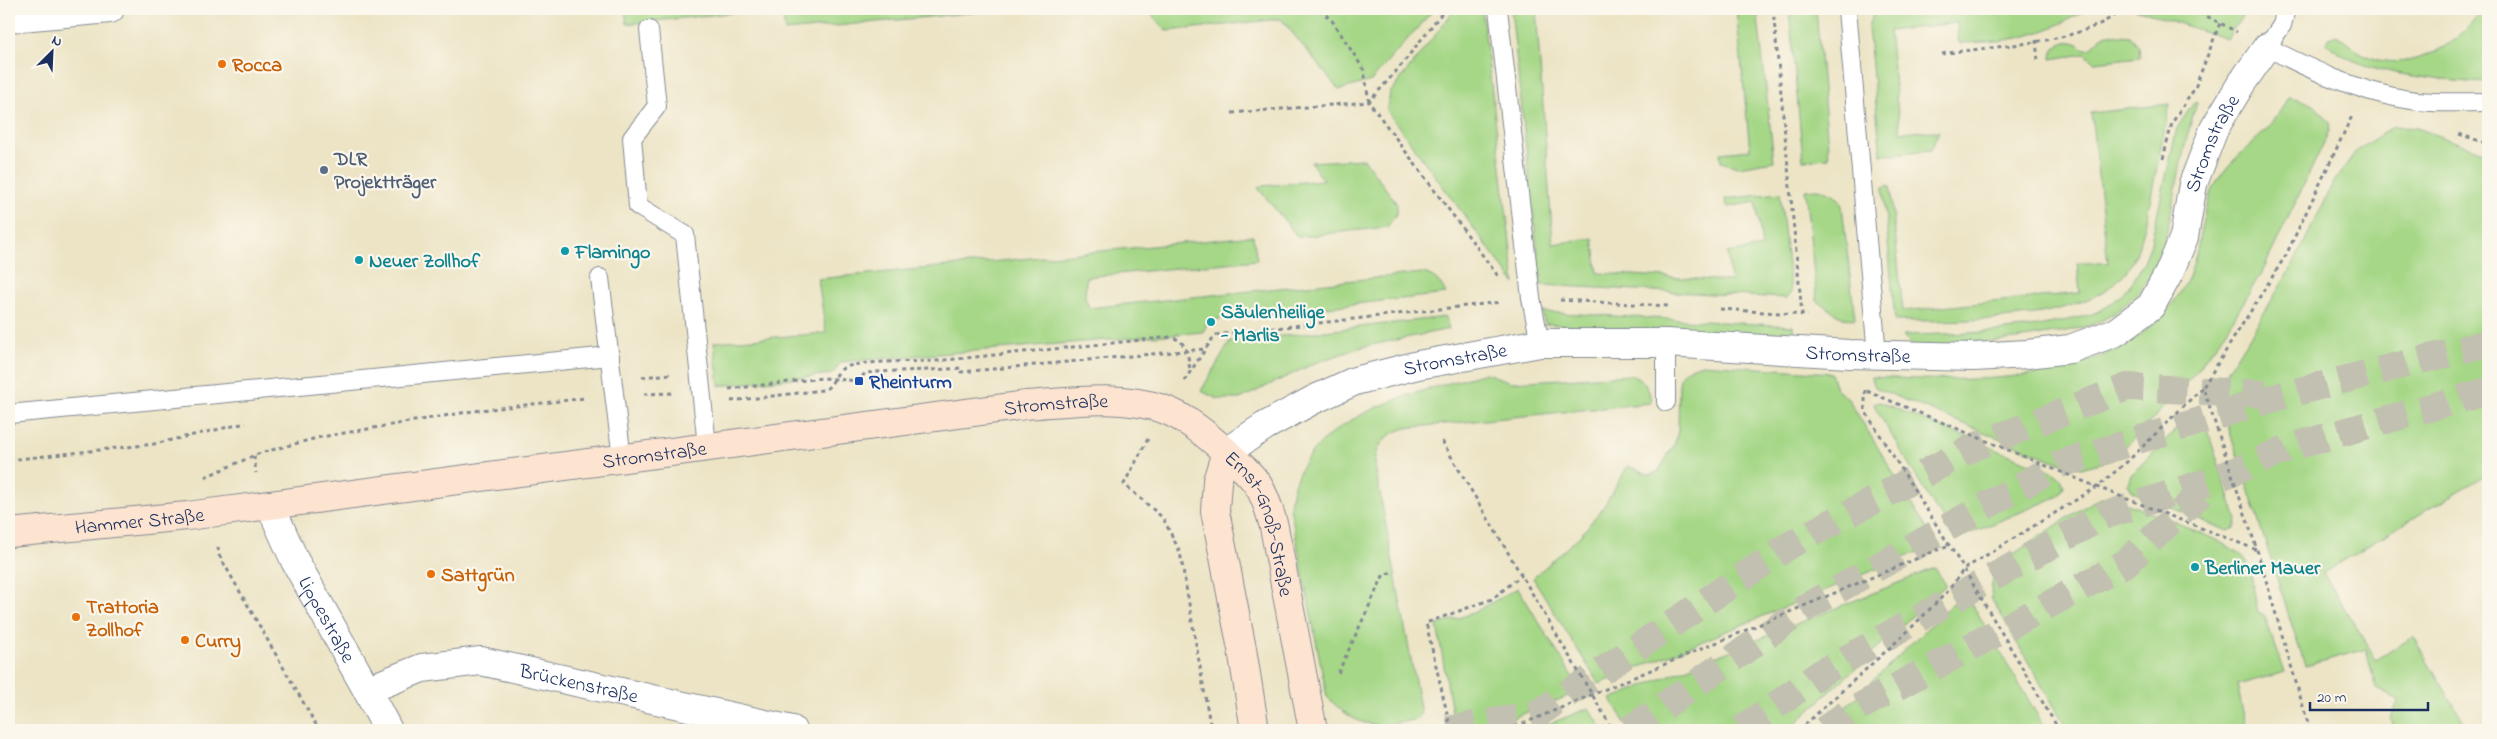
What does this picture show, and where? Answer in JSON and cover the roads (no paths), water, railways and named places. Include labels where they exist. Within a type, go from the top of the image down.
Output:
[{"type":"street","points":[[9,18],[110,9]]},
{"type":"street","name":"Stromstraße","points":[[270,505],[1026,405],[1109,400],[1164,409],[1205,434],[1226,452],[1265,426],[1313,400],[1355,381],[1418,365],[1540,343],[1666,343],[1849,354],[1974,357],[2070,349],[2116,332],[2151,306],[2169,273],[2184,237],[2193,184],[2214,129],[2241,84],[2268,47]]},
{"type":"street","name":"Ernst-Gnoß-Straße","points":[[1255,730],[1242,649],[1215,511],[1217,481],[1226,452],[1254,477],[1267,498],[1312,724]]},
{"type":"street","name":"Hammer Straße","points":[[9,533],[211,513],[270,505]]},
{"type":"street","name":"Lippestraße","points":[[270,505],[295,561],[388,730]]},
{"type":"street","name":"Brückenstraße","points":[[367,690],[422,668],[481,661],[792,730]]},
{"type":"lane","points":[[1498,9],[1531,298],[1540,343]]},
{"type":"lane","points":[[1847,9],[1877,355]]},
{"type":"lane","points":[[2286,9],[2282,25],[2268,47],[2311,70],[2364,90],[2426,101],[2488,102]]},
{"type":"lane","points":[[649,30],[657,106],[632,138],[638,206],[685,235],[707,446]]},
{"type":"lane","points":[[600,278],[622,459]]},
{"type":"lane","points":[[1666,343],[1666,402]]},
{"type":"lane","points":[[9,414],[610,356]]},
{"type":"tunnel","points":[[1629,730],[1807,607],[2060,464],[2284,395],[2488,343]]},
{"type":"tunnel","points":[[1448,730],[1539,713],[1790,545],[1974,447],[2127,387],[2265,394]]},
{"type":"tunnel","points":[[1741,730],[1821,673],[2103,516],[2216,479],[2291,447],[2488,391]]},
{"type":"tunnel","points":[[1824,730],[1848,713],[2126,563],[2211,484]]},
{"type":"place","name":"Rocca","points":[[222,64]]},
{"type":"place","name":"DLR Projektträger","points":[[324,170]]},
{"type":"place","name":"Flamingo","points":[[565,251]]},
{"type":"place","name":"Neuer Zollhof","points":[[359,260]]},
{"type":"place","name":"Säulenheilige - Marlis","points":[[1211,322]]},
{"type":"place","name":"Rheinturm","points":[[859,381]]},
{"type":"place","name":"Berliner Mauer","points":[[2195,567]]},
{"type":"place","name":"Sattgrün","points":[[431,574]]},
{"type":"place","name":"Trattoria Zollhof","points":[[76,617]]},
{"type":"place","name":"Curry","points":[[185,640]]}]
